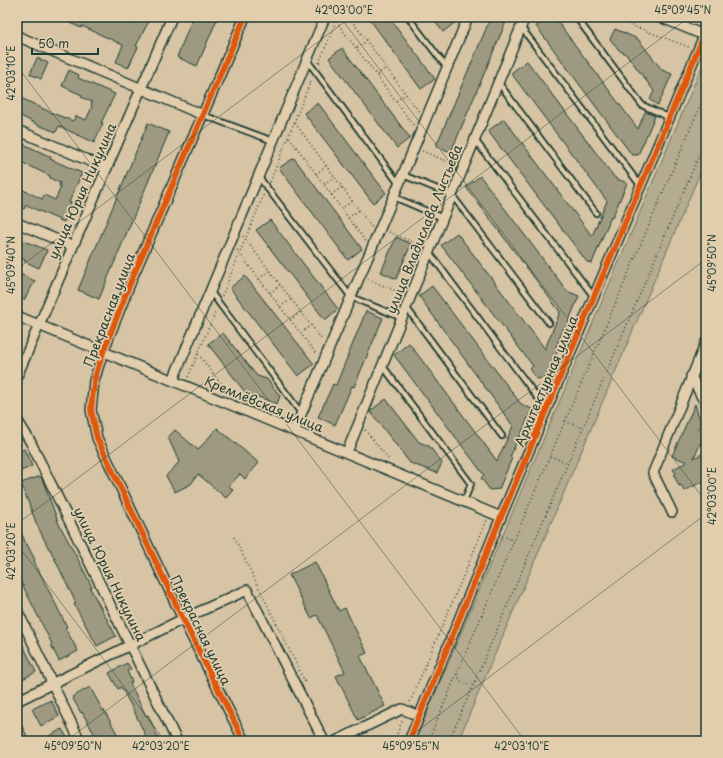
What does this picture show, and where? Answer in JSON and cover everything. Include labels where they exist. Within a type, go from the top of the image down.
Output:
[{"type":"street","name":"улица Юрия Никулина","points":[[17,376],[172,17]]},
{"type":"street","name":"Прекрасная улица","points":[[244,741],[182,619],[97,438],[91,410],[94,380],[103,352],[136,269],[245,17]]},
{"type":"street","points":[[294,431],[394,197],[468,17]]},
{"type":"street","name":"улица Владислава Листьева","points":[[346,452],[525,17]]},
{"type":"street","points":[[660,17],[705,34]]},
{"type":"street","points":[[173,380],[307,60],[328,18]]},
{"type":"street","name":"Архитектурная улица","points":[[409,741],[501,517],[705,34]]},
{"type":"street","points":[[17,36],[203,115]]},
{"type":"street","points":[[17,130],[106,168]]},
{"type":"street","points":[[17,223],[72,246]]},
{"type":"street","name":"Кремлёвская улица","points":[[17,316],[501,517]]},
{"type":"street","points":[[672,512],[653,473],[706,342]]},
{"type":"street","points":[[691,376],[706,405]]},
{"type":"street","name":"улица Юрия Никулина","points":[[17,420],[30,441],[177,741]]},
{"type":"street","points":[[17,701],[182,619],[246,590],[324,741]]},
{"type":"street","points":[[17,610],[80,741]]},
{"type":"street","points":[[336,741],[402,708],[419,716]]},
{"type":"lane","points":[[408,17],[447,68]]},
{"type":"lane","points":[[576,17],[642,105],[668,117]]},
{"type":"lane","points":[[521,27],[641,186]]},
{"type":"lane","points":[[307,60],[399,184]]},
{"type":"lane","points":[[498,82],[596,213]]},
{"type":"lane","points":[[203,115],[273,141]]},
{"type":"lane","points":[[475,140],[594,297]]},
{"type":"lane","points":[[403,175],[452,195],[549,323]]},
{"type":"lane","points":[[258,176],[351,297],[402,318]]},
{"type":"lane","points":[[394,197],[443,218]]},
{"type":"lane","points":[[429,250],[546,410]]},
{"type":"lane","points":[[210,291],[302,413]]},
{"type":"lane","points":[[406,307],[502,436]]},
{"type":"lane","points":[[382,365],[471,484],[464,501]]},
{"type":"path","points":[[185,385],[338,17]]},
{"type":"path","points":[[349,17],[426,120]]},
{"type":"path","points":[[609,17],[698,51]]},
{"type":"path","points":[[328,18],[336,21],[420,134]]},
{"type":"path","points":[[356,48],[366,41]]},
{"type":"path","points":[[376,75],[386,68]]},
{"type":"path","points":[[428,741],[706,92]]},
{"type":"path","points":[[396,102],[406,94]]},
{"type":"path","points":[[294,122],[352,201],[379,232],[429,250]]},
{"type":"path","points":[[288,136],[371,250]]},
{"type":"path","points":[[449,741],[706,139]]},
{"type":"path","points":[[414,148],[463,168]]},
{"type":"path","points":[[316,174],[326,166]]},
{"type":"path","points":[[324,184],[334,177]]},
{"type":"path","points":[[331,195],[342,187]]},
{"type":"path","points":[[341,209],[352,201]]},
{"type":"path","points":[[348,218],[359,210]]},
{"type":"path","points":[[236,228],[329,349]]},
{"type":"path","points":[[231,242],[323,363]]},
{"type":"path","points":[[259,279],[269,270]]},
{"type":"path","points":[[360,276],[410,297]]},
{"type":"path","points":[[270,293],[280,285]]},
{"type":"path","points":[[280,307],[291,299]]},
{"type":"path","points":[[290,320],[301,312]]},
{"type":"path","points":[[301,334],[311,325]]},
{"type":"path","points":[[198,354],[230,394]]},
{"type":"path","points":[[565,421],[583,428]]},
{"type":"path","points":[[359,422],[390,462]]},
{"type":"path","points":[[550,456],[568,463]]},
{"type":"path","points":[[394,741],[490,512]]},
{"type":"path","points":[[234,537],[306,685]]},
{"type":"path","points":[[457,674],[460,680],[466,685],[475,681]]},
{"type":"shaded area","points":[[706,57],[706,159],[458,741],[415,741]]},
{"type":"building","points":[[58,17],[116,17],[132,24],[136,17],[151,17],[136,46],[138,47],[128,68],[116,62],[123,45],[82,26],[81,28]]},
{"type":"building","points":[[193,17],[218,17],[197,66],[177,57]]},
{"type":"building","points":[[368,17],[389,17],[435,79],[421,89]]},
{"type":"building","points":[[432,17],[462,17],[443,32]]},
{"type":"building","points":[[491,17],[508,17],[451,152],[436,146]]},
{"type":"building","points":[[548,17],[554,17],[638,129],[645,112],[655,116],[638,155],[632,155],[536,26]]},
{"type":"building","points":[[615,29],[638,39],[662,70],[672,74],[658,105],[650,100],[654,91],[627,55],[619,50],[610,39]]},
{"type":"building","points":[[342,48],[410,138],[397,148],[329,58]]},
{"type":"building","points":[[37,58],[48,63],[41,79],[30,74]]},
{"type":"building","points":[[527,61],[615,178],[627,183],[592,263],[587,262],[488,131],[504,119],[592,236],[607,201],[511,73]]},
{"type":"building","points":[[69,70],[79,75],[78,78],[115,94],[101,123],[103,123],[94,143],[59,126],[56,132],[17,114],[17,96],[52,113],[73,121],[76,116],[86,120],[92,107],[92,102],[81,97],[82,95],[62,86]]},
{"type":"building","points":[[318,103],[386,193],[373,203],[304,113]]},
{"type":"building","points":[[148,123],[169,132],[99,299],[78,290]]},
{"type":"building","points":[[17,141],[51,157],[50,159],[82,173],[69,202],[72,203],[64,222],[26,205],[24,209],[17,206],[17,187],[42,199],[44,195],[55,200],[61,187],[59,186],[60,183],[50,178],[50,176],[17,160]]},
{"type":"building","points":[[294,158],[362,249],[348,260],[279,168]]},
{"type":"building","points":[[480,176],[567,291],[579,296],[565,330],[563,329],[556,347],[559,348],[546,377],[537,379],[530,369],[533,366],[441,245],[457,233],[545,349],[560,312],[466,187]]},
{"type":"building","points":[[270,220],[338,309],[325,320],[256,230]]},
{"type":"building","points":[[396,237],[411,244],[396,279],[381,272]]},
{"type":"building","points":[[21,240],[47,250],[39,268],[17,256],[17,250]]},
{"type":"building","points":[[20,274],[35,281],[24,300],[17,296],[17,280]]},
{"type":"building","points":[[245,276],[314,364],[298,376],[230,288]]},
{"type":"building","points":[[432,286],[521,404],[532,409],[510,457],[512,458],[499,489],[490,490],[481,478],[484,475],[394,355],[409,343],[497,461],[513,426],[419,296]]},
{"type":"building","points":[[366,311],[383,318],[354,387],[352,386],[335,425],[318,417],[333,384],[336,385]]},
{"type":"building","points":[[223,333],[257,376],[267,379],[280,396],[277,404],[245,392],[208,344]]},
{"type":"building","points":[[386,399],[419,442],[429,446],[442,463],[437,473],[410,463],[370,411]]},
{"type":"building","points":[[695,404],[701,424],[698,430],[705,433],[694,458],[706,452],[706,480],[684,491],[681,485],[679,486],[673,469],[687,462],[672,456]]},
{"type":"building","points":[[217,428],[259,463],[245,479],[240,474],[229,486],[233,490],[226,498],[198,474],[191,484],[175,492],[166,476],[179,462],[168,437],[175,430],[198,450]]},
{"type":"building","points":[[24,449],[32,466],[17,473],[17,452]]},
{"type":"building","points":[[41,476],[59,524],[92,587],[90,588],[116,636],[97,646],[74,604],[76,603],[37,525],[21,483]]},
{"type":"building","points":[[17,523],[67,627],[65,628],[78,651],[59,661],[17,574]]},
{"type":"building","points":[[315,562],[339,611],[345,608],[367,653],[360,656],[385,706],[358,720],[336,676],[345,672],[317,615],[311,618],[289,575]]},
{"type":"building","points":[[17,633],[36,672],[17,682]]},
{"type":"building","points":[[127,663],[131,669],[127,671],[132,682],[130,683],[146,716],[148,715],[160,741],[148,741],[121,687],[118,689],[109,673]]},
{"type":"building","points":[[90,687],[121,741],[98,741],[82,712],[81,713],[72,697]]},
{"type":"building","points":[[51,700],[59,716],[41,726],[32,709]]},
{"type":"building","points":[[17,716],[27,736],[17,741]]},
{"type":"building","points":[[62,729],[69,741],[40,741]]},
{"type":"cycle path","points":[[244,741],[183,619],[97,438],[91,410],[94,381],[103,352],[133,276],[245,17]]},
{"type":"cycle path","points":[[409,741],[501,517],[706,31]]}]
